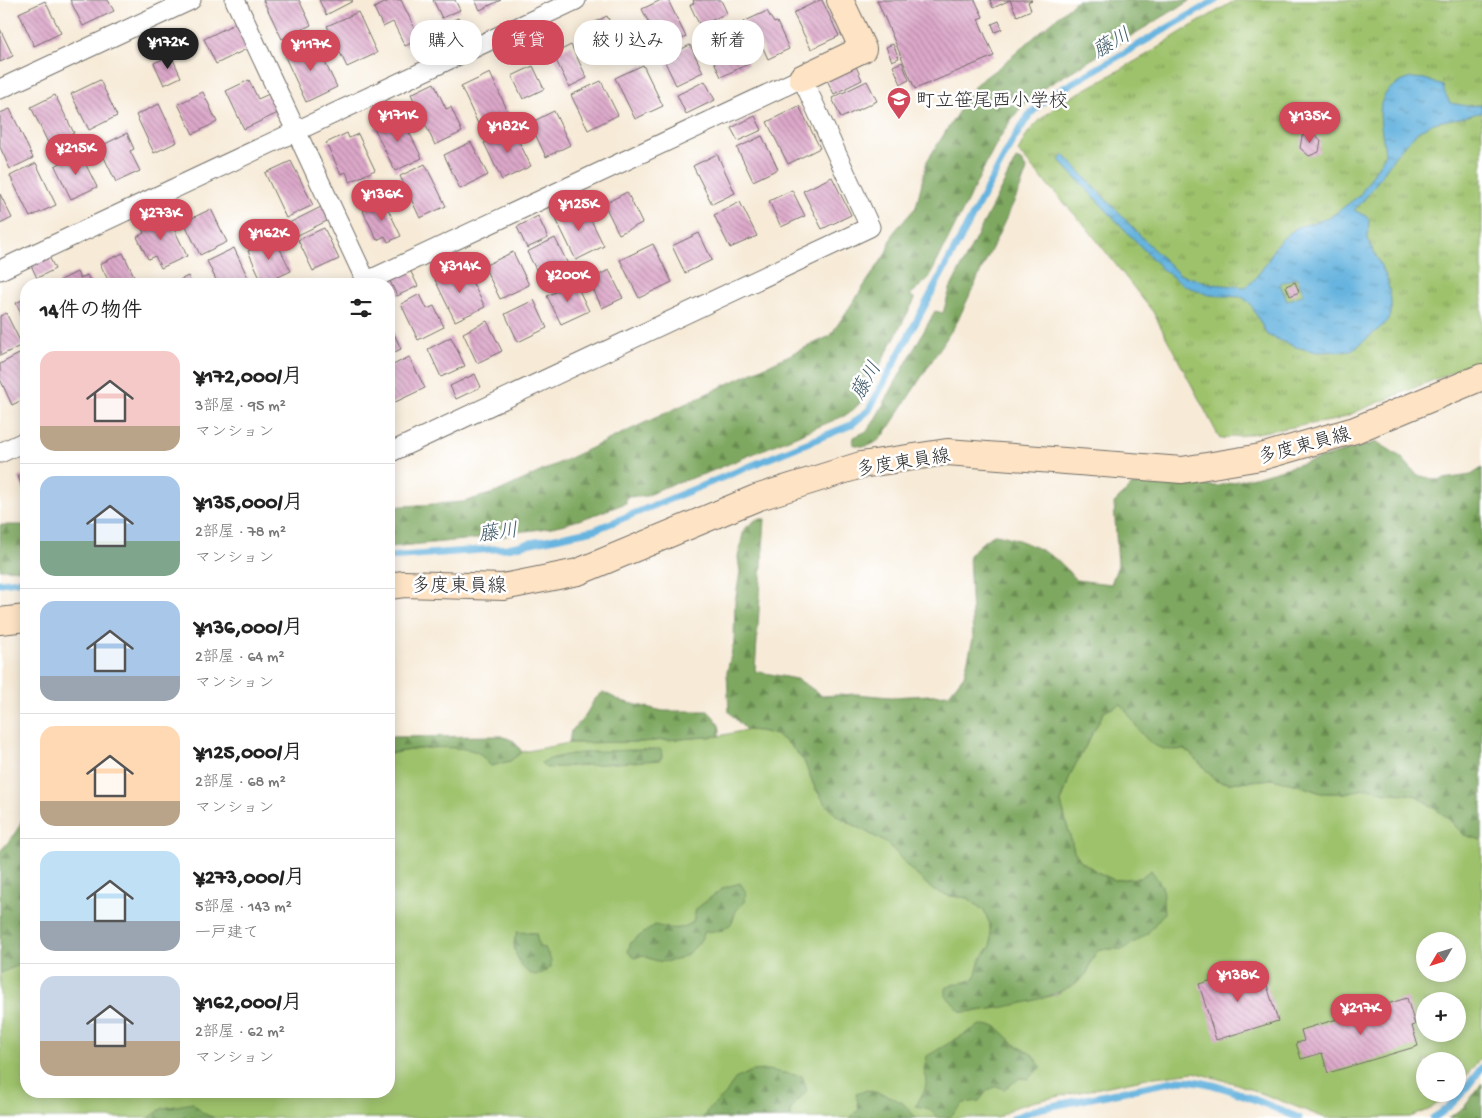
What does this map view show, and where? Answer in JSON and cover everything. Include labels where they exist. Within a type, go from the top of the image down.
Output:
[{"type":"main road","points":[[802,78],[863,49],[840,0]]},
{"type":"main road","name":"多度東員線","points":[[395,585],[503,587],[578,572],[756,498],[861,466],[947,452],[1182,470],[1261,457],[1355,430],[1482,377]]},
{"type":"main road","points":[[0,621],[20,619]]},
{"type":"street","points":[[0,89],[191,0]]},
{"type":"street","points":[[235,0],[298,132],[362,278]]},
{"type":"street","points":[[0,270],[298,132],[576,0]]},
{"type":"street","points":[[375,278],[802,78],[870,227],[395,450]]},
{"type":"street","points":[[0,453],[20,444]]},
{"type":"green space","points":[[1077,0],[1191,0],[1037,92],[1026,102],[1001,136],[929,278],[910,295],[915,299],[860,403],[853,410],[844,416],[707,473],[662,488],[647,496],[626,497],[626,503],[568,523],[554,527],[507,532],[507,536],[395,546],[395,507],[463,502],[497,492],[830,336],[885,255],[894,232],[916,207],[927,161],[976,84],[1002,65]]},
{"type":"green space","points":[[1236,0],[1482,0],[1482,360],[1336,420],[1220,439],[1153,312],[1087,228],[1018,152],[1027,134],[1059,104],[1148,54]]},
{"type":"green space","points":[[1016,159],[1021,161],[1027,170],[1020,189],[957,322],[884,435],[870,445],[853,444],[854,437],[867,431],[873,423],[935,311],[943,313],[950,289]]},
{"type":"green space","points":[[1377,442],[1401,457],[1417,475],[1437,480],[1471,475],[1482,468],[1482,840],[1464,835],[1447,817],[1417,796],[1408,794],[1386,793],[1369,788],[1345,793],[1321,793],[1272,779],[1230,783],[1216,781],[1184,749],[1171,750],[1161,748],[1145,738],[1121,704],[1104,712],[1071,773],[1061,803],[1074,851],[1081,861],[1097,872],[1114,880],[1140,878],[1151,870],[1162,886],[1164,913],[1147,934],[1124,949],[1099,949],[1092,958],[1087,973],[1064,990],[1028,1002],[961,1012],[946,996],[946,988],[975,978],[980,960],[991,946],[990,924],[984,911],[968,898],[950,896],[934,891],[908,867],[890,845],[836,815],[815,788],[804,761],[789,744],[776,735],[746,730],[729,712],[727,672],[734,642],[735,602],[740,572],[738,557],[744,529],[757,519],[765,519],[755,671],[796,679],[822,696],[856,694],[891,697],[949,694],[964,675],[973,639],[969,555],[985,540],[996,534],[1012,538],[1035,547],[1057,560],[1076,580],[1111,584],[1118,565],[1114,503],[1132,485],[1218,486]]},
{"type":"green space","points":[[0,525],[20,525],[20,570],[0,569]]},
{"type":"green space","points":[[603,692],[621,701],[663,711],[708,711],[716,719],[720,729],[719,736],[640,742],[569,743],[571,731],[584,718],[594,700]]},
{"type":"green space","points":[[1122,703],[1177,750],[1184,748],[1216,781],[1230,783],[1272,779],[1321,793],[1345,793],[1369,788],[1386,793],[1417,796],[1447,817],[1464,835],[1482,840],[1482,1056],[1466,1076],[1466,1052],[1416,1052],[1416,1102],[1440,1102],[1430,1109],[1410,1117],[1325,1118],[1237,1084],[1194,1072],[1147,1078],[1032,1102],[1012,1108],[998,1118],[0,1118],[0,973],[20,965],[20,1098],[395,1098],[395,753],[445,747],[468,749],[479,753],[491,766],[510,761],[522,752],[569,743],[640,742],[719,736],[746,730],[776,735],[789,744],[804,761],[815,788],[836,815],[890,845],[908,867],[934,891],[950,896],[968,898],[984,911],[990,924],[991,946],[980,960],[975,978],[966,983],[953,984],[961,1012],[979,1011],[1056,995],[1088,972],[1091,961],[1099,949],[1124,949],[1140,878],[1114,880],[1097,872],[1081,861],[1074,851],[1061,803],[1071,773],[1104,712]]},
{"type":"green space","points":[[502,736],[514,741],[522,752],[510,761],[491,766],[477,752],[457,748],[421,749],[395,753],[395,737]]},
{"type":"green space","points":[[661,749],[662,756],[660,760],[546,768],[541,763],[552,758],[582,753]]},
{"type":"green space","points":[[20,823],[20,965],[0,973],[0,851]]},
{"type":"green space","points":[[740,883],[746,892],[744,902],[736,911],[732,923],[723,930],[705,932],[700,941],[687,954],[671,961],[662,962],[652,960],[643,955],[635,958],[628,952],[631,942],[655,925],[675,928],[684,927],[693,922],[696,909],[723,888]]},
{"type":"green space","points":[[517,932],[536,933],[539,947],[545,948],[551,960],[551,967],[537,975],[528,972],[521,965],[514,948]]},
{"type":"green space","points":[[980,1025],[996,1026],[1016,1045],[1033,1055],[1041,1067],[1028,1079],[1020,1078],[1004,1089],[996,1086],[987,1091],[979,1101],[964,1103],[950,1117],[939,1118],[930,1109],[916,1106],[925,1089],[927,1080],[924,1070],[927,1056]]},
{"type":"green space","points":[[767,1070],[802,1076],[807,1090],[791,1109],[791,1118],[703,1118],[707,1111],[725,1095],[735,1079],[752,1071]]},
{"type":"green space","points":[[1482,1083],[1482,1118],[1448,1118],[1465,1106]]},
{"type":"green space","points":[[867,1090],[889,1096],[903,1103],[916,1118],[850,1118],[859,1109],[856,1094]]},
{"type":"green space","points":[[193,1103],[203,1113],[214,1118],[149,1118],[163,1108]]},
{"type":"water","points":[[1411,78],[1425,79],[1443,86],[1450,103],[1467,106],[1482,105],[1482,113],[1436,122],[1415,134],[1397,154],[1364,200],[1354,210],[1369,218],[1368,240],[1387,278],[1391,313],[1386,323],[1349,351],[1317,352],[1296,347],[1267,335],[1250,303],[1242,297],[1209,295],[1183,285],[1162,269],[1059,160],[1064,155],[1179,274],[1211,284],[1246,287],[1266,264],[1276,245],[1288,234],[1298,227],[1329,218],[1360,195],[1385,155],[1380,109],[1388,91],[1397,84]],"holes":[[[1297,277],[1304,294],[1287,301],[1280,284]]]},
{"type":"building","points":[[70,0],[108,0],[114,11],[83,26]]},
{"type":"building","points":[[263,0],[299,0],[311,25],[282,39]]},
{"type":"building","points":[[319,0],[352,0],[353,1],[326,15]]},
{"type":"building","points":[[391,0],[401,0],[411,20],[410,44],[405,46],[393,22],[383,27],[374,8]]},
{"type":"building","points":[[433,0],[455,0],[460,10],[442,18]]},
{"type":"building","points":[[475,0],[501,0],[480,10]]},
{"type":"building","points":[[661,0],[668,0],[678,20],[647,20],[642,9]]},
{"type":"building","points":[[693,0],[721,0],[727,13],[712,20],[697,20],[690,5],[694,3]]},
{"type":"building","points":[[822,0],[839,36],[811,49],[793,13]]},
{"type":"building","points":[[877,0],[975,0],[983,17],[978,19],[994,56],[915,89]]},
{"type":"building","points":[[990,0],[1010,0],[993,8]]},
{"type":"building","points":[[1010,0],[1032,0],[1028,2],[1031,10],[1017,16]]},
{"type":"building","points":[[45,1],[61,33],[34,46],[19,13]]},
{"type":"building","points":[[767,11],[774,23],[777,22],[789,49],[768,59],[764,50],[764,20],[747,20]]},
{"type":"building","points":[[358,12],[377,53],[347,67],[327,26]]},
{"type":"building","points":[[607,16],[609,20],[599,20]]},
{"type":"building","points":[[240,21],[253,46],[216,64],[204,39]]},
{"type":"building","points":[[999,21],[1002,29],[995,32],[992,24]]},
{"type":"building","points":[[0,29],[13,56],[0,62]]},
{"type":"building","points":[[682,29],[686,37],[682,39]]},
{"type":"building","points":[[315,42],[337,87],[306,102],[285,57]]},
{"type":"building","points":[[893,44],[899,58],[892,61],[886,47]]},
{"type":"building","points":[[571,45],[574,51],[574,65],[581,65],[587,78],[569,87],[558,65],[564,65],[564,48]]},
{"type":"building","points":[[690,45],[692,49],[692,65],[700,65],[703,72],[676,85],[666,65],[682,65],[682,49]]},
{"type":"building","points":[[171,55],[181,77],[164,85],[154,63]]},
{"type":"building","points":[[902,62],[909,80],[901,84],[893,66]]},
{"type":"building","points":[[855,64],[862,80],[834,94],[826,78]]},
{"type":"building","points":[[643,65],[663,106],[635,119],[615,78]]},
{"type":"building","points":[[716,65],[746,65],[721,77]]},
{"type":"building","points":[[533,66],[544,89],[523,99],[512,76]]},
{"type":"building","points":[[490,73],[509,114],[480,128],[461,87]]},
{"type":"building","points":[[100,80],[117,116],[89,130],[71,94]]},
{"type":"building","points":[[249,80],[258,99],[269,94],[278,113],[244,129],[226,91]]},
{"type":"building","points":[[601,81],[618,115],[588,130],[571,95]]},
{"type":"building","points":[[705,81],[715,100],[686,114],[677,95]]},
{"type":"building","points":[[867,81],[877,101],[841,118],[832,98]]},
{"type":"building","points":[[434,83],[446,109],[451,107],[462,132],[435,145],[411,94]]},
{"type":"building","points":[[203,92],[217,122],[193,134],[178,104]]},
{"type":"building","points":[[55,95],[74,133],[49,145],[31,107]]},
{"type":"building","points":[[159,104],[177,142],[154,153],[136,115]]},
{"type":"building","points":[[799,106],[820,148],[788,164],[767,122]]},
{"type":"building","points":[[10,109],[33,158],[10,169],[0,147],[0,113]]},
{"type":"building","points":[[554,111],[570,145],[546,157],[530,123]]},
{"type":"building","points":[[401,116],[422,158],[395,171],[374,128]]},
{"type":"building","points":[[755,116],[762,130],[738,141],[731,128]]},
{"type":"building","points":[[513,129],[531,166],[502,180],[484,143]]},
{"type":"building","points":[[1312,132],[1321,140],[1319,152],[1309,156],[1300,148],[1302,136]]},
{"type":"building","points":[[127,133],[134,149],[130,151],[140,171],[116,182],[99,147]]},
{"type":"building","points":[[347,133],[349,138],[358,134],[375,170],[350,182],[346,172],[341,174],[326,143]]},
{"type":"building","points":[[762,136],[778,169],[753,181],[737,148]]},
{"type":"building","points":[[471,142],[488,175],[460,189],[444,155]]},
{"type":"building","points":[[80,153],[97,187],[71,199],[55,166]]},
{"type":"building","points":[[717,154],[735,193],[712,204],[693,166]]},
{"type":"building","points":[[291,161],[313,205],[286,218],[265,173]]},
{"type":"building","points":[[36,163],[56,205],[30,217],[10,176]]},
{"type":"building","points":[[425,164],[446,206],[420,218],[400,176]]},
{"type":"building","points":[[832,177],[851,215],[822,229],[803,191]]},
{"type":"building","points":[[792,190],[805,216],[781,227],[769,201]]},
{"type":"building","points":[[627,192],[642,223],[619,234],[604,204]]},
{"type":"building","points":[[0,194],[12,218],[0,224]]},
{"type":"building","points":[[384,201],[401,236],[388,242],[385,236],[377,240],[363,211]]},
{"type":"building","points":[[740,202],[757,236],[730,248],[714,215]]},
{"type":"building","points":[[327,204],[333,218],[296,236],[289,223]]},
{"type":"building","points":[[583,204],[604,246],[576,260],[555,217]]},
{"type":"building","points":[[211,209],[227,242],[200,255],[184,222]]},
{"type":"building","points":[[166,212],[187,256],[161,268],[155,256],[148,259],[137,237],[144,233],[140,224]]},
{"type":"building","points":[[538,216],[548,238],[527,248],[517,227]]},
{"type":"building","points":[[324,228],[339,259],[313,271],[298,240]]},
{"type":"building","points":[[699,233],[712,260],[685,273],[672,246]]},
{"type":"building","points":[[555,238],[570,268],[542,281],[527,252]]},
{"type":"building","points":[[275,239],[291,271],[276,278],[260,278],[248,251]]},
{"type":"building","points":[[653,244],[672,282],[639,298],[620,260]]},
{"type":"building","points":[[234,248],[248,278],[215,278],[207,261]]},
{"type":"building","points":[[47,252],[55,269],[37,278],[29,261]]},
{"type":"building","points":[[513,252],[529,285],[500,299],[484,266]]},
{"type":"building","points":[[123,253],[135,278],[107,278],[100,264]]},
{"type":"building","points":[[464,266],[485,307],[455,321],[435,280]]},
{"type":"building","points":[[409,268],[418,286],[397,296],[395,292],[395,278],[391,278]]},
{"type":"building","points":[[609,270],[623,298],[602,308],[589,280]]},
{"type":"building","points":[[77,272],[80,278],[65,278]]},
{"type":"building","points":[[575,282],[589,311],[561,324],[547,296]]},
{"type":"building","points":[[1295,282],[1299,292],[1290,296],[1286,286]]},
{"type":"building","points":[[420,294],[427,309],[434,306],[444,327],[418,340],[401,304]]},
{"type":"building","points":[[534,300],[547,328],[518,342],[505,314]]},
{"type":"building","points":[[20,301],[20,311],[16,303]]},
{"type":"building","points":[[6,313],[20,341],[20,346],[0,356],[0,316]]},
{"type":"building","points":[[487,321],[502,351],[477,363],[463,333]]},
{"type":"building","points":[[395,336],[401,349],[395,352]]},
{"type":"building","points":[[451,337],[465,366],[441,377],[428,349]]},
{"type":"building","points":[[19,354],[20,356],[20,401],[12,405],[0,379],[0,364]]},
{"type":"building","points":[[409,357],[425,388],[395,402],[395,364]]},
{"type":"building","points":[[475,374],[481,387],[456,399],[450,386]]},
{"type":"building","points":[[1261,966],[1278,1021],[1216,1040],[1199,984]]},
{"type":"building","points":[[1407,998],[1415,1025],[1412,1026],[1418,1046],[1328,1073],[1322,1053],[1301,1059],[1296,1043],[1304,1041],[1301,1030]]},
{"type":"waterway","name":"藤川","points":[[395,557],[507,548],[594,530],[851,425],[869,410],[1013,140],[1029,115],[1048,97],[1216,0]]},
{"type":"waterway","name":"藤川","points":[[0,583],[20,581]]},
{"type":"waterway","points":[[1433,1118],[1454,1102],[1482,1067]]},
{"type":"waterway","points":[[1013,1118],[1038,1109],[1179,1080],[1194,1081],[1225,1088],[1299,1118]]},
{"type":"place","name":"町立笹尾西小学校","points":[[899,120]]}]
